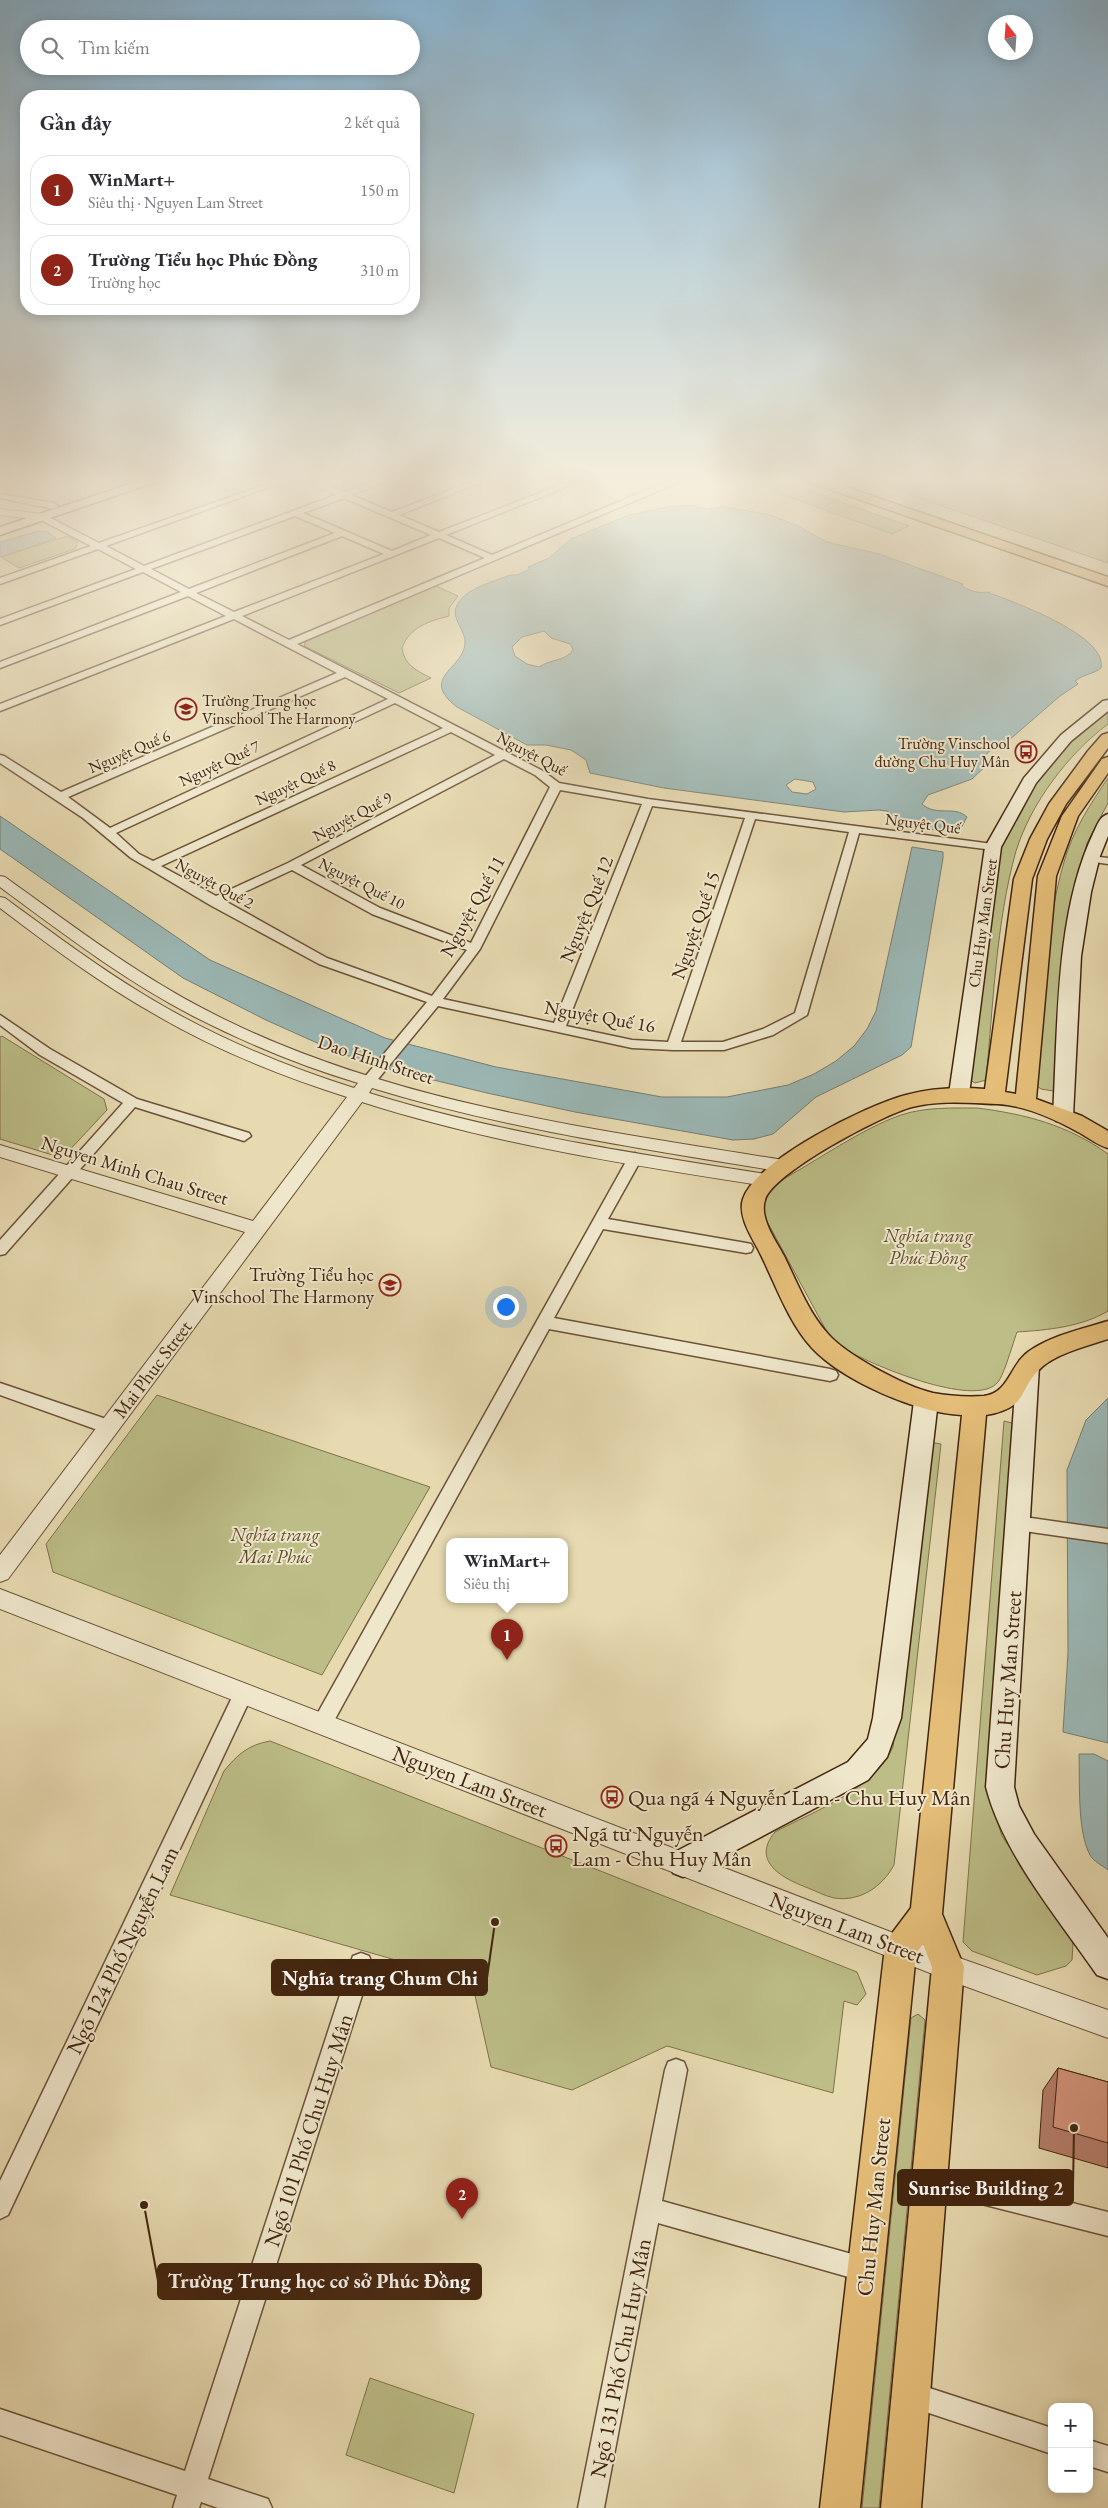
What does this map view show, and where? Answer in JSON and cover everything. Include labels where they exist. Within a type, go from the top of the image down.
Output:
[{"type":"main road","name":"Chu Huy Man Street","points":[[959,1094],[993,847],[1029,781],[1066,738],[1108,704]]},
{"type":"main road","name":"Chu Huy Man Street","points":[[994,1098],[1023,879],[1033,849],[1059,798],[1085,763],[1108,738]]},
{"type":"main road","points":[[1026,1104],[1047,876],[1070,816],[1080,799],[1108,762]]},
{"type":"main road","points":[[1063,1116],[1071,972],[1080,898],[1099,860],[1108,819]]},
{"type":"main road","points":[[1108,1141],[1063,1116],[1026,1104],[959,1094],[916,1099],[877,1112],[783,1166],[766,1180],[753,1198],[757,1225],[805,1318],[819,1340],[846,1362],[926,1400],[975,1406],[1003,1401],[1020,1383],[1028,1366],[1052,1351],[1108,1330]]},
{"type":"main road","name":"Chu Huy Man Street","points":[[1028,1366],[1000,1776],[1003,1798],[1011,1821],[1024,1844],[1108,1964]]},
{"type":"main road","points":[[683,1863],[858,1771],[875,1756],[884,1737],[887,1718],[926,1400]]},
{"type":"main road","points":[[901,2508],[948,1967],[926,1914],[975,1406]]},
{"type":"main road","points":[[900,1948],[926,1914]]},
{"type":"main road","name":"Chu Huy Man Street","points":[[840,2508],[900,1948]]},
{"type":"street","points":[[0,622],[76,594]]},
{"type":"street","points":[[0,666],[180,594]]},
{"type":"street","name":"Nguyệt Quế","points":[[194,594],[539,773],[556,786],[648,802],[993,847]]},
{"type":"street","points":[[0,708],[291,594]]},
{"type":"street","points":[[289,644],[404,594]]},
{"type":"street","name":"Nguyệt Quế 6","points":[[61,796],[345,673]]},
{"type":"street","name":"Nguyệt Quế 7","points":[[110,832],[396,700]]},
{"type":"street","name":"Nguyệt Quế 8","points":[[152,866],[451,728]]},
{"type":"street","name":"Nguyệt Quế 9","points":[[214,902],[292,865],[503,755]]},
{"type":"street","name":"Nguyệt Quế 2","points":[[0,758],[61,796],[110,832],[135,856],[214,902],[323,961],[435,1001]]},
{"type":"street","name":"Nguyệt Quế 11","points":[[368,1083],[406,1034],[435,1001],[474,949],[556,786]]},
{"type":"street","name":"Nguyệt Quế 12","points":[[558,1029],[648,802]]},
{"type":"street","name":"Nguyệt Quế 15","points":[[673,1046],[751,816]]},
{"type":"street","name":"Nguyệt Quế 16","points":[[435,1001],[632,1044],[724,1046],[768,1032],[801,1015],[855,829]]},
{"type":"street","name":"Nguyệt Quế 10","points":[[292,865],[376,911],[474,949]]},
{"type":"street","name":"Dao Hinh Street","points":[[0,880],[115,963],[187,1006],[266,1043],[368,1083],[430,1117],[495,1133],[766,1180]]},
{"type":"street","name":"Dao Hinh Street","points":[[0,901],[101,975],[185,1024],[254,1057],[368,1083],[507,1119],[783,1166]]},
{"type":"street","points":[[0,1018],[45,1052],[132,1102],[244,1136]]},
{"type":"street","name":"Mai Phuc Street","points":[[0,1572],[368,1083]]},
{"type":"street","points":[[0,1250],[132,1102]]},
{"type":"street","name":"Nguyen Minh Chau Street","points":[[0,1151],[258,1229]]},
{"type":"street","points":[[322,1724],[634,1158]]},
{"type":"street","points":[[599,1223],[746,1248]]},
{"type":"street","points":[[544,1322],[830,1375]]},
{"type":"street","points":[[0,1389],[109,1427]]},
{"type":"street","points":[[1017,1523],[1108,1536]]},
{"type":"street","name":"Nguyen Lam Street","points":[[0,1599],[948,1967],[1108,2024]]},
{"type":"street","name":"Ngõ 124 Phố Nguyễn Lam","points":[[0,2207],[244,1694]]},
{"type":"street","name":"Ngõ 101 Phố Chu Huy Mân","points":[[190,2498],[361,1964]]},
{"type":"street","name":"Ngõ 131 Phố Chu Huy Mân","points":[[591,2508],[676,2070]]},
{"type":"street","points":[[930,2178],[1108,2224]]},
{"type":"street","points":[[649,2209],[866,2270]]},
{"type":"street","points":[[911,2395],[1048,2440]]},
{"type":"street","points":[[0,2422],[190,2498],[259,2508]]},
{"type":"street","points":[[1093,2454],[1108,2459]]},
{"type":"green space","points":[[416,594],[454,594],[458,596],[449,608],[449,616],[421,626],[405,641],[402,648],[405,659],[416,670],[431,678],[399,693],[304,646],[306,641]]},
{"type":"green space","points":[[1108,711],[1108,724],[1093,736],[1065,765],[1041,798],[1031,815],[1016,851],[1009,878],[1000,935],[986,1080],[975,1083],[970,1080],[1001,848],[1035,783],[1072,739]]},
{"type":"green space","points":[[1108,778],[1108,803],[1087,843],[1070,911],[1057,1085],[1053,1091],[1041,1089],[1037,1086],[1045,973],[1057,890],[1067,851],[1077,829]]},
{"type":"green space","points":[[2,1036],[104,1099],[107,1110],[65,1155],[56,1156],[0,1139],[0,1037]]},
{"type":"green space","name":"Nghĩa trang Phúc Đồng","points":[[939,1108],[977,1108],[1045,1122],[1077,1135],[1108,1154],[1108,1311],[1076,1324],[1052,1329],[1017,1332],[1006,1366],[998,1382],[986,1389],[968,1391],[946,1388],[897,1373],[874,1364],[836,1343],[827,1332],[763,1214],[763,1208],[767,1195],[780,1181],[871,1128],[910,1112]]},
{"type":"green space","name":"Nghĩa trang Mai Phúc","points":[[157,1395],[430,1487],[322,1675],[53,1572],[46,1544]]},
{"type":"green space","points":[[1004,1421],[1016,1424],[992,1805],[1002,1836],[1069,1934],[1073,1943],[1072,1960],[1066,1966],[1037,1975],[972,1951],[963,1942]]},
{"type":"green space","points":[[929,1442],[941,1444],[894,1865],[883,1880],[869,1891],[853,1898],[834,1898],[789,1880],[780,1874],[768,1861],[766,1852],[768,1843],[775,1832],[842,1798],[858,1787],[884,1762],[893,1747]]},
{"type":"green space","points":[[270,1741],[857,1972],[866,1994],[857,2005],[844,2001],[833,2093],[667,2046],[572,2090],[491,2067],[472,1982],[170,1895],[224,1771],[244,1751]]},
{"type":"green space","points":[[918,2014],[925,2020],[879,2508],[862,2508],[911,2018]]},
{"type":"green space","points":[[370,2378],[474,2414],[454,2493],[346,2455]]},
{"type":"water","points":[[467,594],[992,594],[1033,610],[1073,631],[1089,643],[1099,655],[1101,668],[1075,681],[1078,684],[1060,696],[1000,748],[992,749],[982,758],[989,763],[972,779],[928,795],[922,804],[927,808],[957,812],[967,817],[961,828],[944,831],[914,827],[902,823],[887,811],[844,812],[664,788],[590,773],[586,760],[571,750],[546,745],[527,745],[457,707],[446,697],[442,688],[442,680],[463,651],[464,637],[455,613],[456,607]],"holes":[[[544,631],[551,638],[570,644],[573,649],[571,653],[539,667],[527,664],[515,656],[512,647],[522,637]],[[795,779],[813,782],[816,789],[807,794],[792,792],[786,785]]]},
{"type":"water","points":[[0,816],[210,960],[385,1038],[496,1067],[662,1097],[727,1097],[788,1085],[814,1074],[836,1061],[854,1046],[867,1029],[876,1011],[912,847],[943,852],[943,858],[911,1047],[902,1055],[816,1097],[773,1134],[754,1139],[733,1140],[575,1112],[487,1093],[376,1066],[335,1051],[266,1020],[183,978],[0,849]]},
{"type":"water","points":[[1108,1398],[1108,1743],[1063,1732],[1068,1653],[1067,1470],[1086,1420]]},
{"type":"water","points":[[1079,1754],[1094,1754],[1108,1761],[1108,1870],[1091,1857],[1083,1833],[1080,1806]]},
{"type":"building","points":[[1058,2068],[1108,2082],[1108,2143],[1053,2127]]},
{"type":"place","name":"Trường Trung học Vinschool The Harmony","points":[[186,709]]},
{"type":"place","name":"Trường Vinschool đường Chu Huy Mân","points":[[1026,752]]},
{"type":"place","name":"Trường Tiểu học Vinschool The Harmony","points":[[390,1285]]},
{"type":"place","name":"WinMart+","points":[[507,1660]]},
{"type":"place","name":"Qua ngã 4 Nguyễn Lam - Chu Huy Mân","points":[[612,1797]]},
{"type":"place","name":"Ngã tư Nguyễn Lam - Chu Huy Mân","points":[[556,1846]]},
{"type":"place","name":"Nghĩa trang Chum Chi","points":[[495,1922]]},
{"type":"place","name":"Sunrise Building 2","points":[[1074,2128]]},
{"type":"place","name":"Trường Trung học cơ sở Phúc Đồng","points":[[144,2205]]},
{"type":"place","name":"Trường Tiểu học Phúc Đồng","points":[[462,2219]]}]
